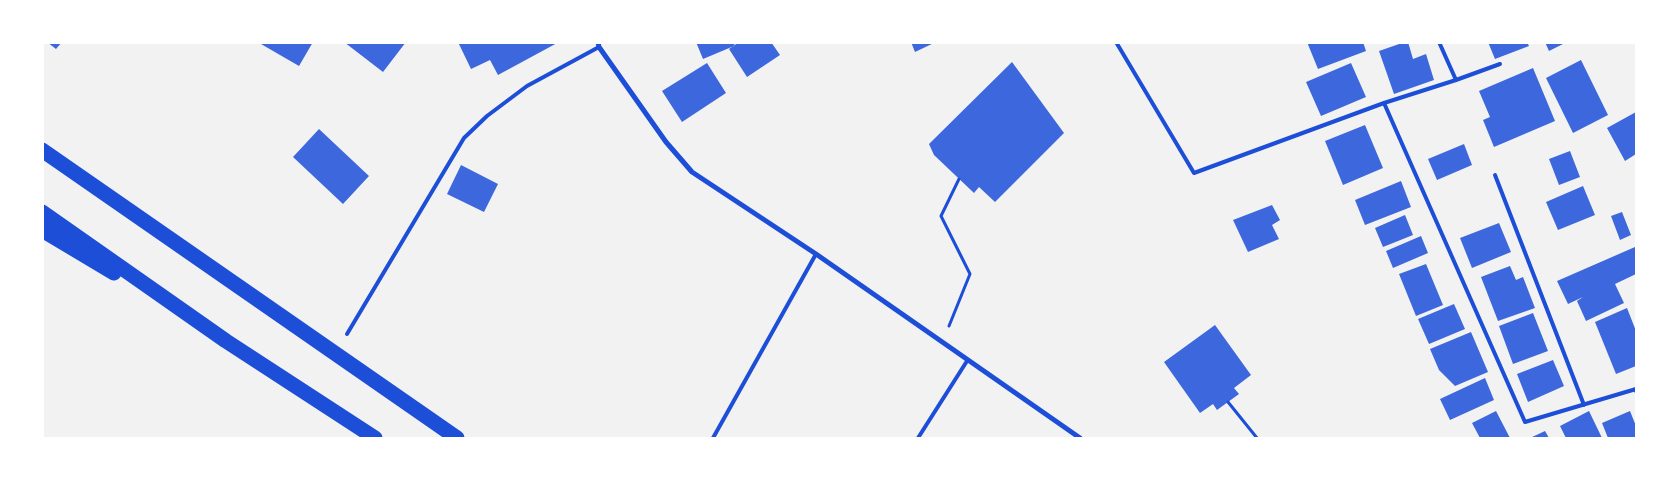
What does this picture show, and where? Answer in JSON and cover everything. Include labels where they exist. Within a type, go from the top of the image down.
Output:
[{"type":"highway","points":[[42,150],[457,438]]},
{"type":"highway","points":[[42,212],[226,341]]},
{"type":"highway","points":[[42,230],[226,341],[375,438]]},
{"type":"street","points":[[598,45],[660,135],[692,172],[816,254],[941,343],[1080,438]]},
{"type":"lane","points":[[1116,42],[1194,173],[1384,103],[1500,64]]},
{"type":"lane","points":[[1439,42],[1456,80]]},
{"type":"lane","points":[[347,334],[464,138],[487,116],[528,86],[598,45]]},
{"type":"lane","points":[[1384,103],[1525,422],[1636,389],[1636,391]]},
{"type":"lane","points":[[1495,174],[1584,404]]},
{"type":"lane","points":[[713,438],[816,254]]},
{"type":"lane","points":[[918,438],[968,361]]},
{"type":"path","points":[[941,343],[970,274],[941,216],[959,179]]},
{"type":"path","points":[[1228,402],[1257,438]]},
{"type":"building","points":[[47,42],[62,42],[56,49]]},
{"type":"building","points":[[262,42],[313,42],[299,66],[261,44]]},
{"type":"building","points":[[344,42],[406,42],[383,72]]},
{"type":"building","points":[[458,42],[559,42],[498,75],[490,60],[471,69]]},
{"type":"building","points":[[696,42],[735,42],[734,46],[703,59]]},
{"type":"building","points":[[739,42],[771,42],[780,55],[747,77],[729,49]]},
{"type":"building","points":[[911,42],[936,42],[915,52]]},
{"type":"building","points":[[1307,42],[1363,42],[1366,51],[1318,69]]},
{"type":"building","points":[[1408,42],[1413,59],[1426,54],[1434,80],[1394,94],[1379,51]]},
{"type":"building","points":[[1488,42],[1527,42],[1529,46],[1495,59]]},
{"type":"building","points":[[1545,42],[1567,42],[1549,51]]},
{"type":"building","points":[[1581,60],[1608,115],[1573,133],[1546,78]]},
{"type":"building","points":[[1012,62],[1064,133],[995,202],[979,187],[974,193],[934,155],[929,144]]},
{"type":"building","points":[[707,63],[726,93],[682,122],[662,91]]},
{"type":"building","points":[[1351,63],[1366,97],[1321,116],[1306,82]]},
{"type":"building","points":[[1533,68],[1555,121],[1494,147],[1483,120],[1490,117],[1479,91]]},
{"type":"building","points":[[1636,112],[1636,154],[1625,161],[1607,128]]},
{"type":"building","points":[[1365,125],[1383,168],[1343,185],[1325,141]]},
{"type":"building","points":[[319,129],[369,176],[343,204],[293,157]]},
{"type":"building","points":[[1464,144],[1472,165],[1437,180],[1428,159]]},
{"type":"building","points":[[1570,151],[1580,177],[1559,185],[1549,159]]},
{"type":"building","points":[[461,165],[498,184],[484,212],[447,194]]},
{"type":"building","points":[[1401,181],[1411,207],[1365,225],[1355,200]]},
{"type":"building","points":[[1583,186],[1595,215],[1558,230],[1546,202]]},
{"type":"building","points":[[1272,205],[1280,220],[1272,225],[1279,239],[1248,252],[1233,220]]},
{"type":"building","points":[[1622,212],[1631,235],[1620,240],[1611,216]]},
{"type":"building","points":[[1405,215],[1413,235],[1383,247],[1375,228]]},
{"type":"building","points":[[1499,223],[1511,252],[1472,268],[1460,238]]},
{"type":"building","points":[[1421,236],[1428,253],[1393,268],[1386,251]]},
{"type":"building","points":[[1635,247],[1636,274],[1615,284],[1624,303],[1586,321],[1577,301],[1583,297],[1568,304],[1557,281]]},
{"type":"building","points":[[1426,264],[1443,305],[1416,316],[1399,274]]},
{"type":"building","points":[[1510,266],[1516,280],[1523,277],[1535,308],[1498,321],[1481,277]]},
{"type":"building","points":[[1454,304],[1465,329],[1429,344],[1418,319]]},
{"type":"building","points":[[1627,308],[1636,331],[1636,366],[1616,374],[1595,322]]},
{"type":"building","points":[[1533,313],[1548,351],[1513,364],[1499,326]]},
{"type":"building","points":[[1215,325],[1251,375],[1234,388],[1239,394],[1217,410],[1213,404],[1200,413],[1164,362]]},
{"type":"building","points":[[1471,332],[1488,372],[1455,386],[1439,370],[1430,349]]},
{"type":"building","points":[[1553,360],[1564,386],[1528,402],[1517,374]]},
{"type":"building","points":[[1485,378],[1494,400],[1450,420],[1440,399]]},
{"type":"building","points":[[1496,411],[1510,438],[1480,438],[1472,423]]},
{"type":"building","points":[[1589,411],[1602,438],[1566,438],[1560,426]]},
{"type":"building","points":[[1630,411],[1636,426],[1636,438],[1608,438],[1602,423]]},
{"type":"building","points":[[1545,431],[1549,438],[1530,438]]}]
